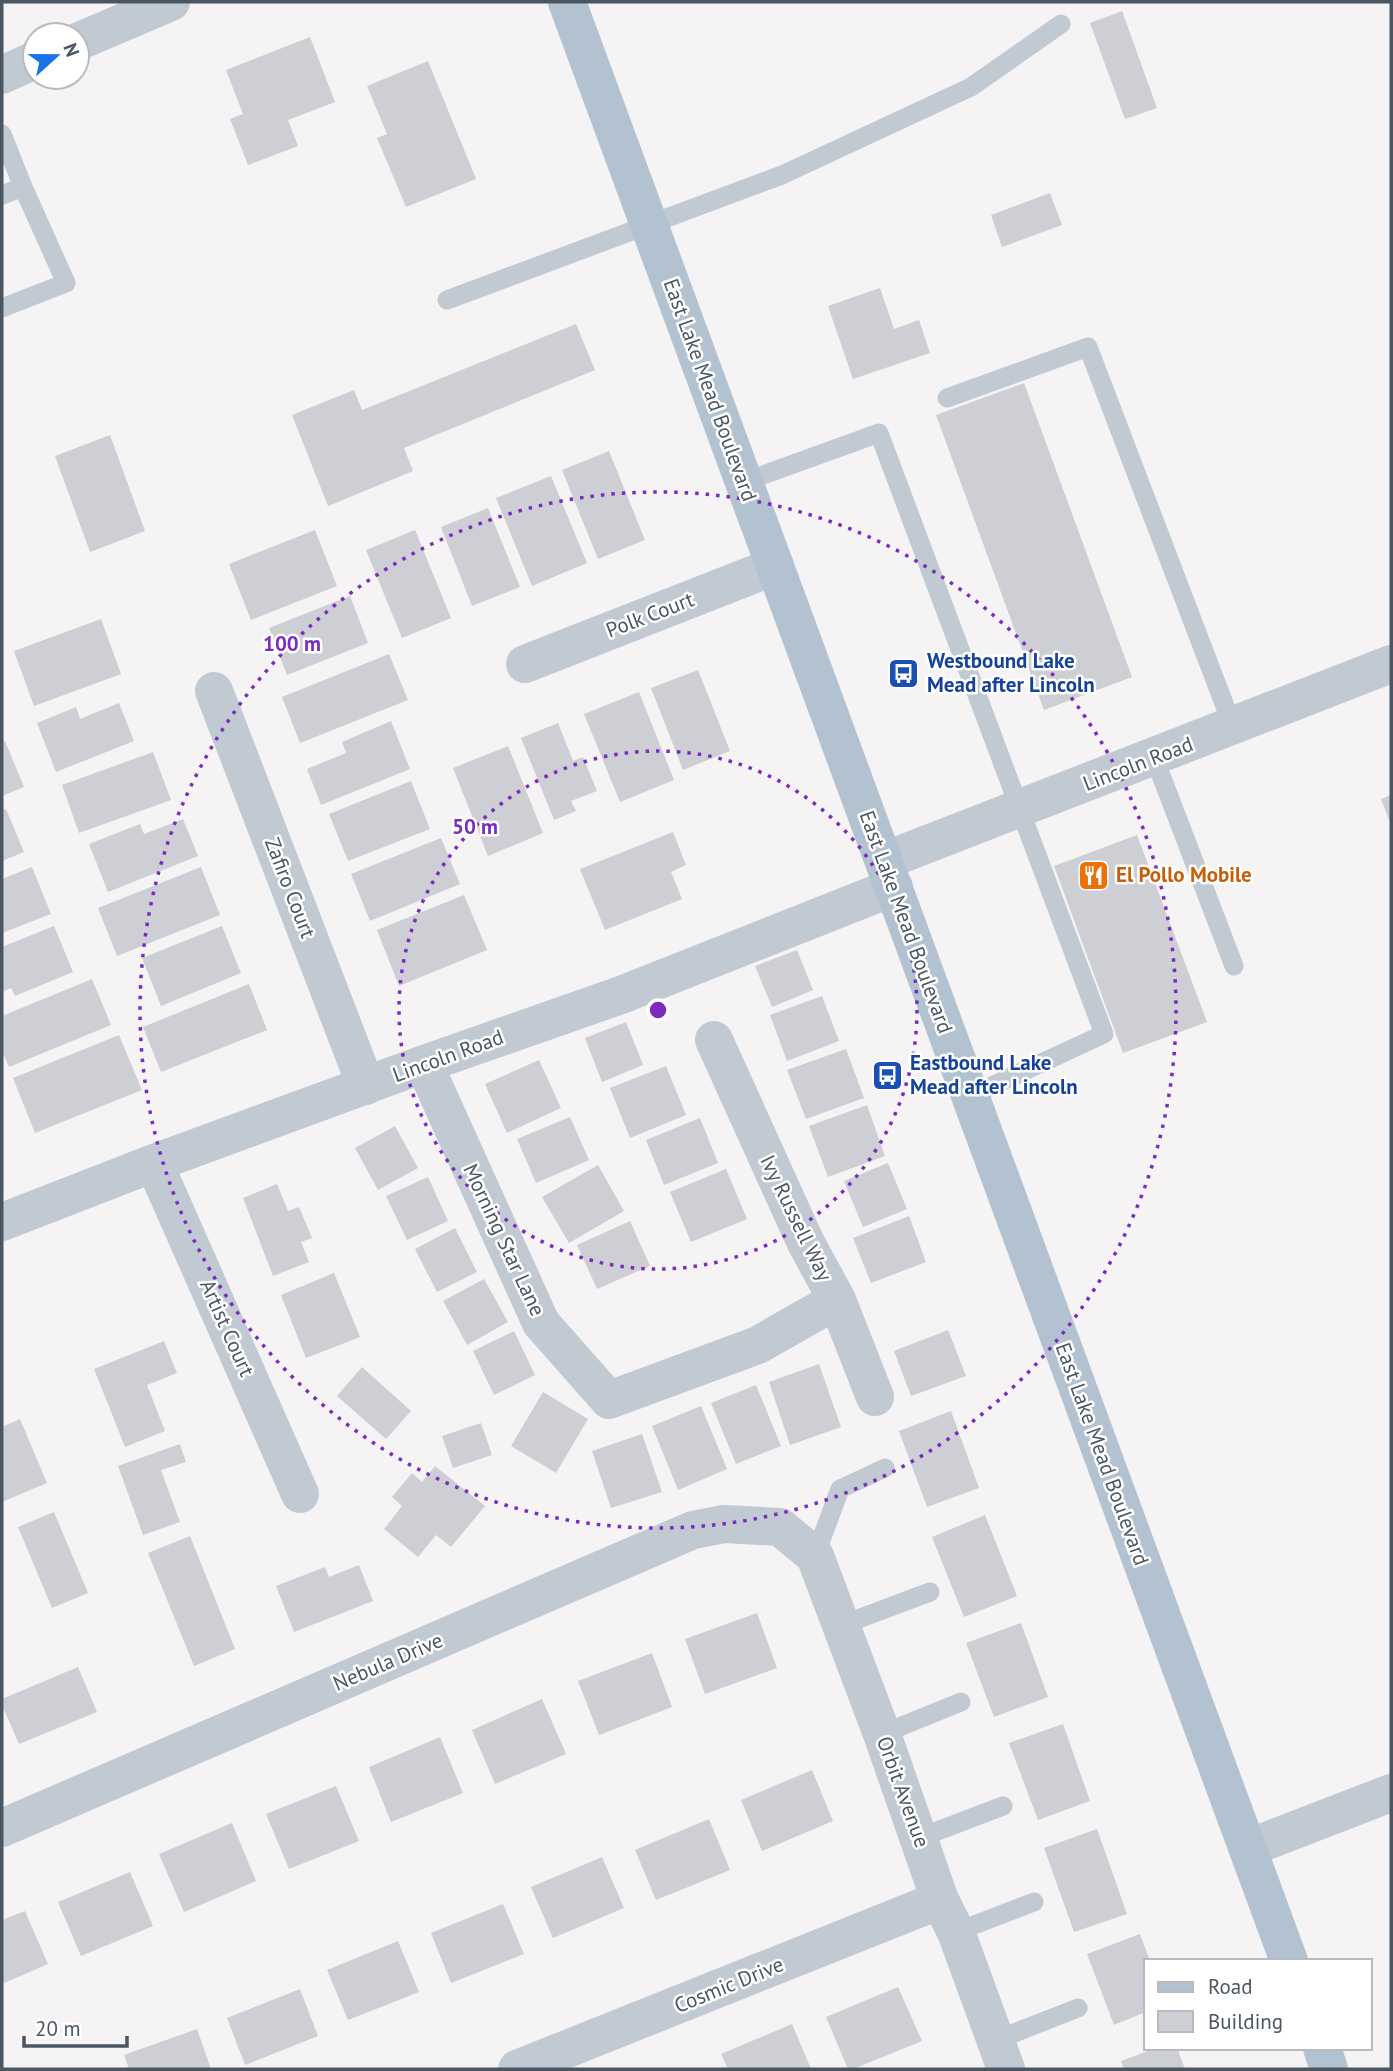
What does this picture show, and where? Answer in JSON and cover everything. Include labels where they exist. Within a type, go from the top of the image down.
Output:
[{"type":"main road","name":"East Lake Mead Boulevard","points":[[567,2],[1288,1959]]},
{"type":"main road","points":[[1323,2050],[1329,2069]]},
{"type":"street","points":[[91,36],[171,2]]},
{"type":"street","points":[[2,75],[21,66]]},
{"type":"street","name":"Polk Court","points":[[525,664],[775,566]]},
{"type":"street","name":"Lincoln Road","points":[[2,1222],[154,1163],[621,995],[889,874],[1021,809],[1391,664]]},
{"type":"street","name":"Zafiro Court","points":[[214,691],[366,1086]]},
{"type":"street","name":"Ivy Russell Way","points":[[713,1040],[805,1241],[837,1300],[875,1397]]},
{"type":"street","name":"Morning Star Lane","points":[[424,1064],[541,1323],[609,1400],[758,1345],[837,1300]]},
{"type":"street","name":"Artist Court","points":[[154,1163],[300,1494]]},
{"type":"street","name":"Nebula Drive","points":[[2,1828],[693,1530],[724,1524],[780,1527],[816,1556]]},
{"type":"street","name":"Orbit Avenue","points":[[816,1556],[1001,2055]]},
{"type":"street","points":[[1248,1847],[1391,1793]]},
{"type":"street","name":"Cosmic Drive","points":[[517,2069],[948,1916]]},
{"type":"lane","points":[[447,300],[782,175],[971,87],[1061,24]]},
{"type":"lane","points":[[2,134],[66,283],[2,308]]},
{"type":"lane","points":[[2,195],[23,187]]},
{"type":"lane","points":[[947,398],[1088,347],[1233,727]]},
{"type":"lane","points":[[744,482],[879,433],[1104,1034],[970,1096]]},
{"type":"lane","points":[[1154,757],[1234,966]]},
{"type":"lane","points":[[816,1556],[840,1489],[885,1468]]},
{"type":"lane","points":[[842,1625],[930,1592]]},
{"type":"lane","points":[[882,1734],[961,1702]]},
{"type":"lane","points":[[919,1838],[1003,1806]]},
{"type":"lane","points":[[948,1916],[1034,1902]]},
{"type":"lane","points":[[1001,2055],[1078,2008]]},
{"type":"building","points":[[1122,11],[1157,108],[1125,119],[1090,23]]},
{"type":"building","points":[[310,37],[335,102],[288,120],[298,146],[248,165],[230,119],[243,114],[226,70]]},
{"type":"building","points":[[428,61],[476,179],[406,207],[377,138],[387,134],[367,86]]},
{"type":"building","points":[[1050,193],[1062,225],[1002,247],[991,215]]},
{"type":"building","points":[[880,288],[894,329],[919,320],[930,353],[853,379],[828,306]]},
{"type":"building","points":[[576,324],[595,370],[404,448],[413,471],[328,506],[292,415],[354,390],[362,410]]},
{"type":"building","points":[[1024,383],[1132,677],[1044,710],[936,415]]},
{"type":"building","points":[[110,435],[145,531],[90,552],[55,456]]},
{"type":"building","points":[[609,451],[645,540],[598,559],[562,470]]},
{"type":"building","points":[[551,476],[587,563],[532,586],[496,498]]},
{"type":"building","points":[[488,508],[520,587],[472,606],[441,527]]},
{"type":"building","points":[[315,530],[337,586],[251,620],[229,564]]},
{"type":"building","points":[[415,530],[451,618],[402,638],[366,550]]},
{"type":"building","points":[[350,596],[368,643],[287,675],[269,628]]},
{"type":"building","points":[[101,619],[121,674],[34,706],[14,651]]},
{"type":"building","points":[[389,654],[408,700],[300,743],[282,697]]},
{"type":"building","points":[[698,670],[730,751],[683,770],[651,688]]},
{"type":"building","points":[[639,692],[674,780],[620,802],[584,714]]},
{"type":"building","points":[[119,703],[134,741],[56,772],[37,723],[76,707],[80,719]]},
{"type":"building","points":[[391,721],[410,769],[321,805],[307,769],[346,753],[342,742]]},
{"type":"building","points":[[558,723],[573,761],[583,757],[597,791],[571,801],[576,811],[554,820],[521,738]]},
{"type":"building","points":[[5,741],[24,787],[2,796],[2,742]]},
{"type":"building","points":[[508,746],[543,833],[488,856],[453,768]]},
{"type":"building","points":[[153,752],[171,800],[79,833],[62,785]]},
{"type":"building","points":[[411,781],[430,829],[348,861],[329,814]]},
{"type":"building","points":[[1391,795],[1391,825],[1381,799]]},
{"type":"building","points":[[6,809],[24,852],[2,861],[2,810]]},
{"type":"building","points":[[183,819],[198,856],[108,892],[89,844],[140,824],[144,834]]},
{"type":"building","points":[[673,832],[686,865],[671,872],[682,899],[605,930],[580,869]]},
{"type":"building","points":[[1137,835],[1207,1022],[1123,1053],[1054,866]]},
{"type":"building","points":[[441,838],[460,884],[370,921],[351,874]]},
{"type":"building","points":[[32,867],[51,914],[2,933],[2,879]]},
{"type":"building","points":[[201,867],[220,915],[117,956],[98,908]]},
{"type":"building","points":[[464,895],[487,950],[399,986],[377,930]]},
{"type":"building","points":[[54,926],[73,972],[15,996],[11,988],[2,992],[2,947]]},
{"type":"building","points":[[222,926],[241,973],[161,1006],[142,958]]},
{"type":"building","points":[[797,950],[813,990],[772,1007],[755,966]]},
{"type":"building","points":[[92,979],[111,1025],[9,1067],[2,1051],[2,1016]]},
{"type":"building","points":[[249,984],[267,1030],[161,1072],[143,1027]]},
{"type":"building","points":[[822,996],[839,1041],[787,1061],[770,1015]]},
{"type":"building","points":[[626,1022],[643,1065],[602,1082],[585,1038]]},
{"type":"building","points":[[119,1035],[142,1090],[35,1133],[13,1078]]},
{"type":"building","points":[[846,1049],[864,1098],[806,1119],[787,1070]]},
{"type":"building","points":[[539,1060],[561,1108],[507,1133],[485,1084]]},
{"type":"building","points":[[666,1066],[686,1115],[630,1138],[610,1088]]},
{"type":"building","points":[[867,1105],[885,1156],[828,1177],[809,1126]]},
{"type":"building","points":[[570,1117],[589,1160],[536,1183],[517,1139]]},
{"type":"building","points":[[700,1118],[718,1163],[664,1185],[646,1140]]},
{"type":"building","points":[[395,1126],[418,1168],[378,1190],[355,1148]]},
{"type":"building","points":[[888,1163],[907,1209],[863,1227],[844,1181]]},
{"type":"building","points":[[598,1165],[624,1211],[569,1243],[542,1197]]},
{"type":"building","points":[[726,1169],[747,1219],[691,1242],[670,1192]]},
{"type":"building","points":[[428,1177],[448,1221],[407,1240],[386,1196]]},
{"type":"building","points":[[277,1184],[288,1211],[299,1207],[312,1238],[301,1242],[309,1262],[273,1276],[243,1198]]},
{"type":"building","points":[[909,1216],[926,1262],[871,1283],[853,1238]]},
{"type":"building","points":[[630,1221],[650,1266],[597,1289],[577,1245]]},
{"type":"building","points":[[455,1228],[477,1272],[437,1292],[415,1249]]},
{"type":"building","points":[[334,1273],[360,1337],[306,1358],[281,1295]]},
{"type":"building","points":[[484,1279],[508,1322],[467,1345],[443,1301]]},
{"type":"building","points":[[948,1330],[966,1376],[911,1396],[894,1351]]},
{"type":"building","points":[[514,1331],[535,1375],[494,1395],[473,1351]]},
{"type":"building","points":[[164,1341],[177,1373],[147,1385],[165,1431],[125,1447],[94,1369]]},
{"type":"building","points":[[819,1364],[841,1427],[790,1445],[769,1382]]},
{"type":"building","points":[[362,1367],[411,1411],[386,1439],[337,1396]]},
{"type":"building","points":[[756,1385],[781,1446],[736,1464],[711,1403]]},
{"type":"building","points":[[543,1392],[588,1419],[556,1473],[511,1446]]},
{"type":"building","points":[[701,1406],[727,1469],[678,1490],[652,1426]]},
{"type":"building","points":[[951,1411],[979,1488],[927,1507],[899,1431]]},
{"type":"building","points":[[20,1419],[47,1483],[2,1502],[2,1427]]},
{"type":"building","points":[[481,1423],[492,1455],[453,1468],[442,1436]]},
{"type":"building","points":[[642,1434],[662,1492],[611,1508],[592,1451]]},
{"type":"building","points":[[180,1444],[186,1462],[161,1470],[180,1522],[143,1535],[118,1466]]},
{"type":"building","points":[[435,1466],[485,1506],[451,1547],[436,1535],[418,1557],[384,1529],[402,1506],[392,1497],[412,1473],[422,1482]]},
{"type":"building","points":[[54,1512],[88,1593],[52,1608],[18,1527]]},
{"type":"building","points":[[985,1515],[1017,1596],[964,1617],[932,1537]]},
{"type":"building","points":[[190,1536],[235,1649],[194,1666],[148,1553]]},
{"type":"building","points":[[359,1565],[373,1601],[294,1632],[276,1586],[325,1567],[329,1577]]},
{"type":"building","points":[[757,1613],[777,1668],[705,1694],[685,1639]]},
{"type":"building","points":[[1021,1623],[1048,1697],[994,1717],[966,1643]]},
{"type":"building","points":[[652,1653],[672,1707],[599,1735],[578,1681]]},
{"type":"building","points":[[78,1667],[97,1712],[19,1744],[2,1705],[2,1699]]},
{"type":"building","points":[[542,1699],[566,1754],[495,1784],[472,1730]]},
{"type":"building","points":[[1063,1724],[1090,1801],[1038,1820],[1009,1743]]},
{"type":"building","points":[[440,1737],[463,1793],[391,1822],[369,1767]]},
{"type":"building","points":[[812,1770],[833,1821],[762,1851],[741,1800]]},
{"type":"building","points":[[336,1786],[359,1841],[289,1869],[266,1814]]},
{"type":"building","points":[[709,1819],[730,1870],[656,1900],[635,1850]]},
{"type":"building","points":[[232,1823],[256,1881],[184,1912],[159,1854]]},
{"type":"building","points":[[1097,1829],[1127,1914],[1074,1932],[1044,1848]]},
{"type":"building","points":[[602,1857],[624,1908],[553,1938],[531,1887]]},
{"type":"building","points":[[130,1872],[153,1926],[81,1956],[58,1902]]},
{"type":"building","points":[[503,1904],[524,1954],[451,1983],[431,1933]]},
{"type":"building","points":[[25,1911],[48,1964],[2,1984],[2,1920]]},
{"type":"building","points":[[1140,1934],[1149,1959],[1144,1959],[1144,2013],[1114,2025],[1087,1954]]},
{"type":"building","points":[[398,1941],[419,1992],[348,2020],[327,1970]]},
{"type":"building","points":[[898,1987],[922,2041],[848,2069],[826,2017]]},
{"type":"building","points":[[300,1989],[318,2036],[245,2065],[227,2018]]},
{"type":"building","points":[[792,2024],[811,2069],[728,2069],[721,2054]]},
{"type":"building","points":[[197,2029],[211,2069],[129,2069],[124,2055]]},
{"type":"building","points":[[1151,2050],[1178,2050],[1185,2069],[1124,2069],[1121,2061]]},
{"type":"place","name":"Westbound Lake Mead after Lincoln","points":[[904,673]]},
{"type":"place","name":"El Pollo Mobile","points":[[1093,875]]},
{"type":"place","name":"Eastbound Lake Mead after Lincoln","points":[[887,1075]]}]
